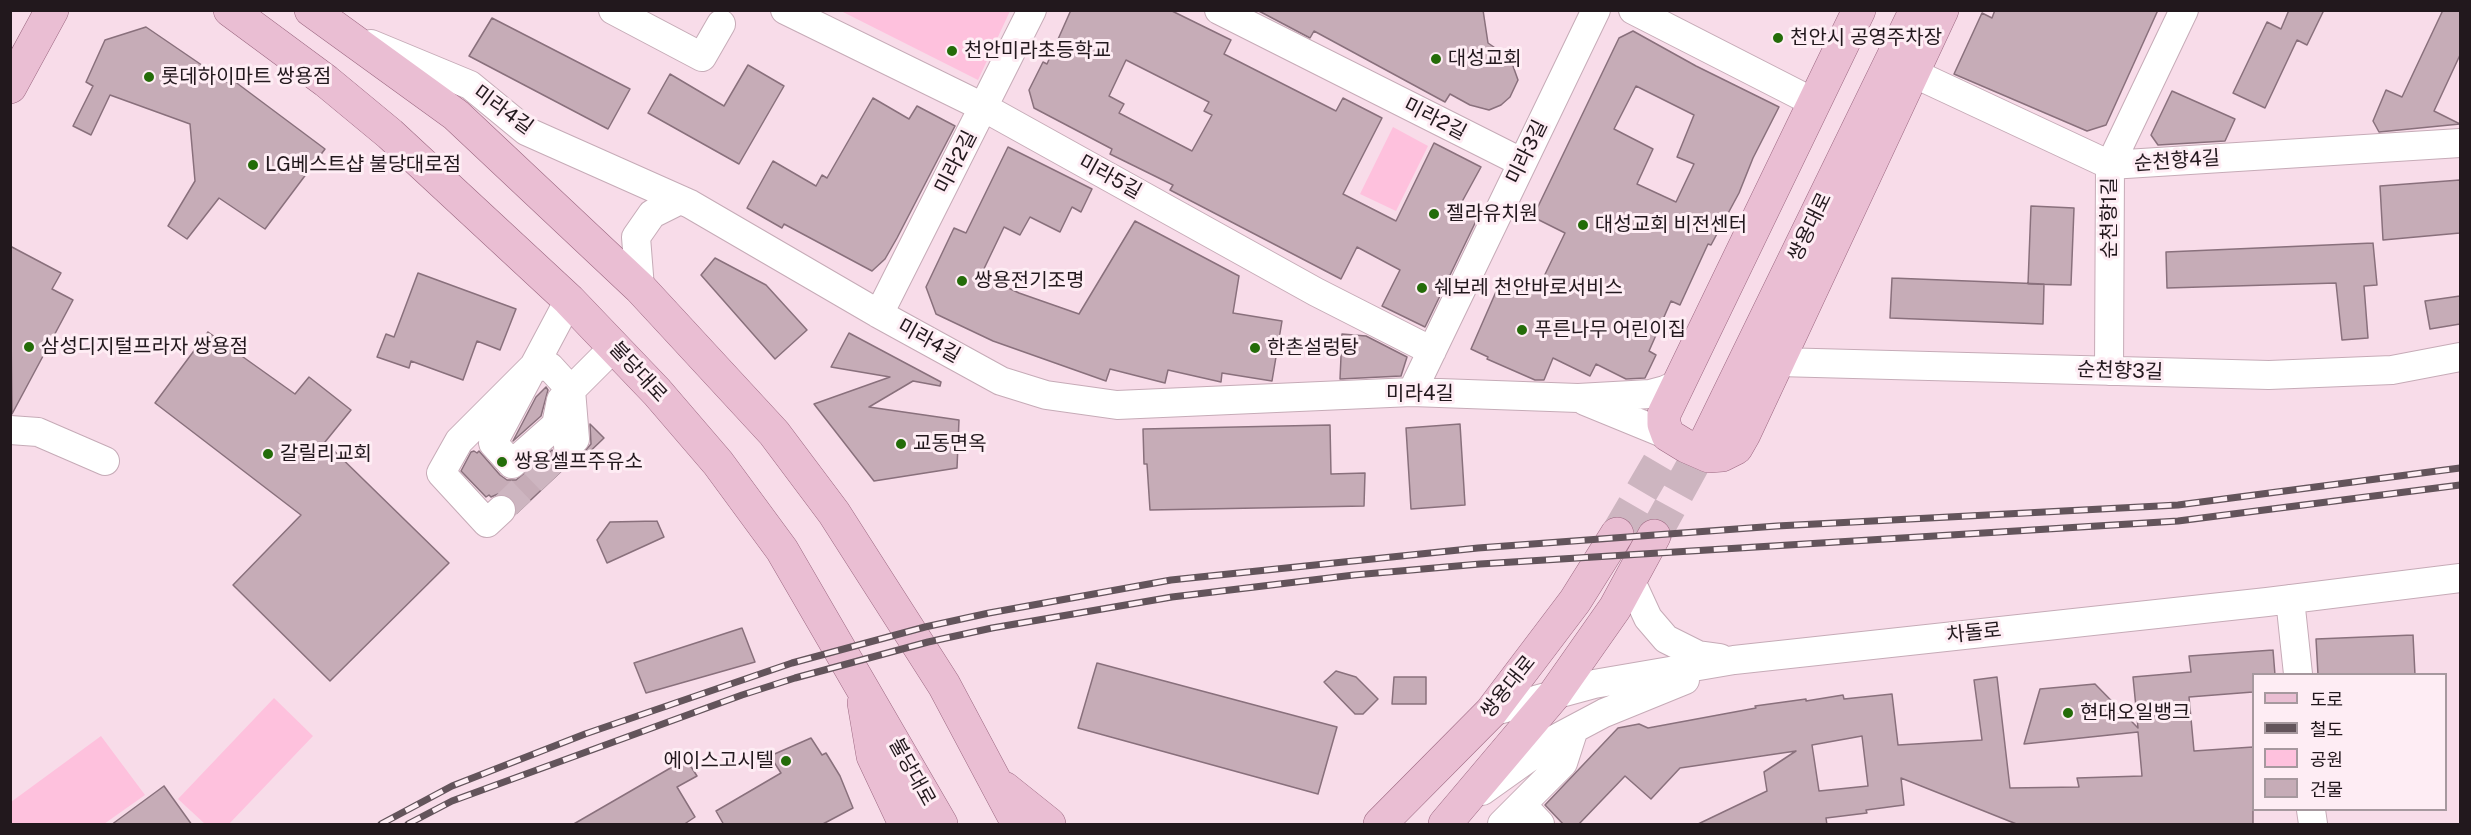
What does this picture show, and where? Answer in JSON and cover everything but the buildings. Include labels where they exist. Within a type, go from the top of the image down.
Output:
[{"type":"main road","points":[[10,87],[52,10]]},
{"type":"main road","points":[[36,39],[75,10]]},
{"type":"main road","points":[[1859,10],[1664,414],[1664,423],[1684,435],[1686,446],[1709,456],[1722,455],[1737,448],[1942,10]]},
{"type":"main road","name":"쌍용대로","points":[[1684,435],[1882,10]]},
{"type":"main road","name":"쌍용대로","points":[[1684,435],[1916,10]]},
{"type":"main road","name":"불당대로","points":[[229,11],[368,114],[615,346],[718,463],[782,550],[860,680],[941,825]]},
{"type":"main road","points":[[326,18],[456,116],[640,288],[774,434],[834,513],[944,685],[1018,825]]},
{"type":"main road","name":"쌍용대로","points":[[1380,825],[1491,711],[1575,601],[1617,534]]},
{"type":"main road","name":"쌍용대로","points":[[1453,816],[1554,695],[1615,608],[1654,536]]},
{"type":"main road","points":[[860,680],[873,756],[905,825]]},
{"type":"main road","points":[[995,780],[1049,825]]},
{"type":"street","points":[[613,10],[702,57],[721,24]]},
{"type":"street","name":"미라5길","points":[[785,10],[983,107],[1316,291],[1432,351]]},
{"type":"street","name":"미라2길","points":[[879,314],[1032,10]]},
{"type":"street","name":"미라2길","points":[[1219,10],[1521,162]]},
{"type":"street","name":"미라3길","points":[[1412,392],[1596,10]]},
{"type":"street","points":[[1633,10],[1815,103]]},
{"type":"street","name":"순천향1길","points":[[2109,371],[2110,165],[2184,10]]},
{"type":"street","name":"미라4길","points":[[326,18],[470,85],[526,131],[680,200],[1001,381],[1046,395],[1117,405],[1412,392],[1578,398],[1650,394],[1680,383]]},
{"type":"street","name":"순천향4길","points":[[1913,73],[2110,165],[2460,143]]},
{"type":"street","points":[[640,288],[636,237],[652,214],[680,200]]},
{"type":"street","points":[[562,435],[535,443],[512,464],[493,443],[568,300]]},
{"type":"street","points":[[562,435],[561,400],[615,346]]},
{"type":"street","name":"순천향3길","points":[[1778,362],[2269,375],[2392,370],[2460,357]]},
{"type":"street","points":[[501,510],[487,523],[441,473],[459,441],[528,377],[550,367],[571,390]]},
{"type":"street","points":[[528,377],[562,435]]},
{"type":"street","points":[[1578,398],[1684,435]]},
{"type":"street","points":[[10,430],[38,432],[105,461]]},
{"type":"street","name":"차돌로","points":[[1491,711],[1594,684],[1734,660],[2460,578]]},
{"type":"street","points":[[1630,579],[1648,618],[1666,639],[1698,655],[1734,660]]},
{"type":"street","points":[[2290,599],[2298,673]]},
{"type":"street","points":[[1453,816],[1555,738],[1604,713],[1734,660]]},
{"type":"street","points":[[1502,825],[1531,815],[1563,763],[1574,729]]},
{"type":"green space","name":"천안미라초등학교","points":[[1010,10],[978,80],[841,11]]},
{"type":"green space","points":[[1393,127],[1428,146],[1396,211],[1360,194]]},
{"type":"green space","points":[[274,698],[313,736],[229,824],[205,824],[178,799]]},
{"type":"green space","points":[[101,736],[145,795],[104,824],[11,824],[11,802]]},
{"type":"tunnel","points":[[1617,534],[1680,426]]},
{"type":"tunnel","points":[[1654,536],[1705,443]]},
{"type":"tunnel","points":[[501,510],[568,446]]},
{"type":"railway","points":[[381,824],[452,786],[585,734],[792,663],[925,627],[1171,580],[1478,548],[1777,526],[2178,505],[2460,468]]},
{"type":"railway","points":[[408,824],[452,801],[742,695],[795,678],[928,642],[992,628],[1172,597],[1354,575],[1480,564],[2178,521],[2460,485]]},
{"type":"place","name":"천안시 공영주차장","points":[[1778,38]]},
{"type":"place","name":"천안미라초등학교","points":[[952,51]]},
{"type":"place","name":"대성교회","points":[[1436,59]]},
{"type":"place","name":"롯데하이마트 쌍용점","points":[[149,77]]},
{"type":"place","name":"LG베스트샵 불당대로점","points":[[253,165]]},
{"type":"place","name":"젤라유치원","points":[[1434,214]]},
{"type":"place","name":"대성교회 비전센터","points":[[1583,225]]},
{"type":"place","name":"쌍용전기조명","points":[[962,281]]},
{"type":"place","name":"쉐보레 천안바로서비스","points":[[1422,288]]},
{"type":"place","name":"푸른나무 어린이집","points":[[1522,330]]},
{"type":"place","name":"삼성디지털프라자 쌍용점","points":[[29,347]]},
{"type":"place","name":"한촌설렁탕","points":[[1255,348]]},
{"type":"place","name":"교동면옥","points":[[901,444]]},
{"type":"place","name":"갈릴리교회","points":[[268,454]]},
{"type":"place","name":"쌍용셀프주유소","points":[[502,462]]},
{"type":"place","name":"현대오일뱅크","points":[[2068,713]]},
{"type":"place","name":"에이스고시텔","points":[[786,761]]}]
